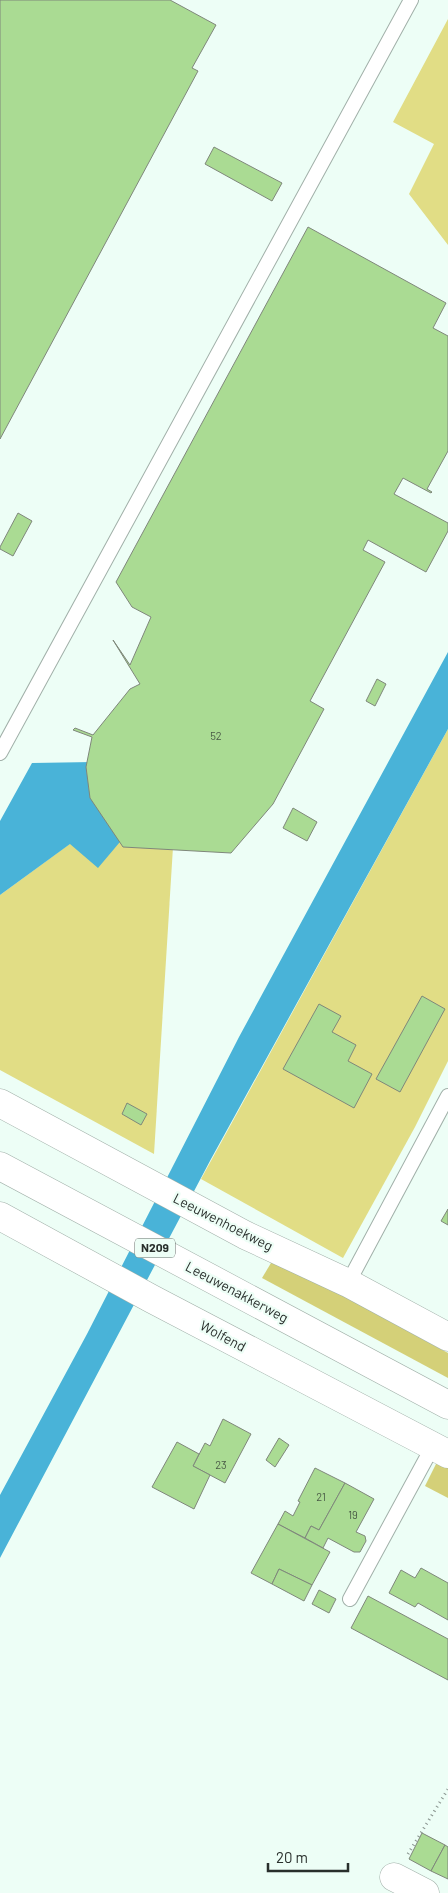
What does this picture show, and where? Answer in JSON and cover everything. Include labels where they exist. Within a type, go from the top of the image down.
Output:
[{"type":"street","name":"Leeuwenhoekweg","points":[[0,1102],[245,1235],[348,1283],[448,1337]]},
{"type":"street","name":"Leeuwenakkerweg","points":[[0,1166],[448,1405]]},
{"type":"street","name":"Wolfend","points":[[0,1216],[152,1299],[440,1450]]},
{"type":"street","points":[[394,1877],[425,1893]]},
{"type":"lane","points":[[0,753],[411,0]]},
{"type":"lane","points":[[348,1283],[448,1096]]},
{"type":"lane","points":[[350,1599],[440,1450]]},
{"type":"path","points":[[394,1877],[448,1789]]},
{"type":"shaded area","points":[[448,19],[448,245],[409,194],[434,144],[393,122]]},
{"type":"shaded area","points":[[448,729],[448,1061],[415,1127],[343,1258],[201,1179]]},
{"type":"shaded area","points":[[130,830],[173,847],[154,1154],[0,1070],[0,895],[71,843]]},
{"type":"shaded area","points":[[274,1258],[448,1353],[448,1378],[262,1278]]},
{"type":"shaded area","points":[[437,1462],[448,1468],[448,1498],[425,1486]]},
{"type":"water","points":[[448,652],[448,729],[211,1159],[0,1558],[0,1495],[87,1334],[239,1037]]},
{"type":"water","points":[[93,762],[130,830],[98,868],[70,844],[0,895],[0,821],[32,763]]},
{"type":"building","points":[[0,0],[170,0],[216,25],[192,68],[198,71],[0,439]]},
{"type":"building","points":[[214,147],[282,183],[272,201],[205,164]]},
{"type":"building","points":[[308,227],[446,303],[433,328],[448,336],[448,451],[427,489],[431,493],[403,478],[394,494],[448,523],[448,531],[426,572],[368,540],[363,550],[385,562],[310,701],[324,709],[273,804],[231,853],[123,847],[90,798],[86,767],[92,737],[73,730],[75,728],[93,735],[130,689],[140,684],[113,640],[130,665],[151,617],[132,607],[116,582]]},
{"type":"building","points":[[18,513],[32,521],[13,556],[0,549],[0,547]]},
{"type":"building","points":[[377,679],[386,684],[375,706],[366,701]]},
{"type":"building","points":[[293,808],[317,822],[307,841],[283,828]]},
{"type":"building","points":[[422,996],[445,1009],[400,1092],[376,1079]]},
{"type":"building","points":[[319,1004],[341,1016],[332,1032],[356,1045],[348,1061],[372,1074],[354,1108],[283,1069]]},
{"type":"building","points":[[127,1103],[147,1114],[141,1125],[122,1114]]},
{"type":"building","points":[[448,1209],[448,1225],[441,1221]]},
{"type":"building","points":[[223,1419],[251,1434],[225,1483],[193,1466],[205,1443],[210,1446]]},
{"type":"building","points":[[279,1438],[289,1445],[275,1467],[266,1460]]},
{"type":"building","points":[[177,1442],[199,1454],[193,1466],[210,1475],[194,1509],[152,1487]]},
{"type":"building","points":[[315,1468],[345,1483],[319,1530],[311,1526],[305,1538],[278,1524],[285,1511],[293,1516],[300,1502],[298,1501]]},
{"type":"building","points":[[345,1483],[374,1499],[356,1532],[365,1536],[366,1541],[360,1552],[354,1552],[328,1538],[323,1548],[305,1538],[311,1526],[319,1530]]},
{"type":"building","points":[[278,1524],[330,1552],[312,1585],[279,1569],[272,1584],[251,1573]]},
{"type":"building","points":[[421,1568],[448,1583],[448,1620],[418,1603],[415,1607],[389,1593],[401,1570],[415,1578]]},
{"type":"building","points":[[279,1569],[312,1585],[304,1601],[272,1584]]},
{"type":"building","points":[[319,1590],[336,1599],[329,1613],[312,1604]]},
{"type":"building","points":[[368,1596],[448,1639],[448,1680],[351,1628]]},
{"type":"building","points":[[422,1833],[445,1845],[431,1871],[409,1859]]},
{"type":"building","points":[[445,1845],[448,1847],[448,1879],[431,1871]]}]
